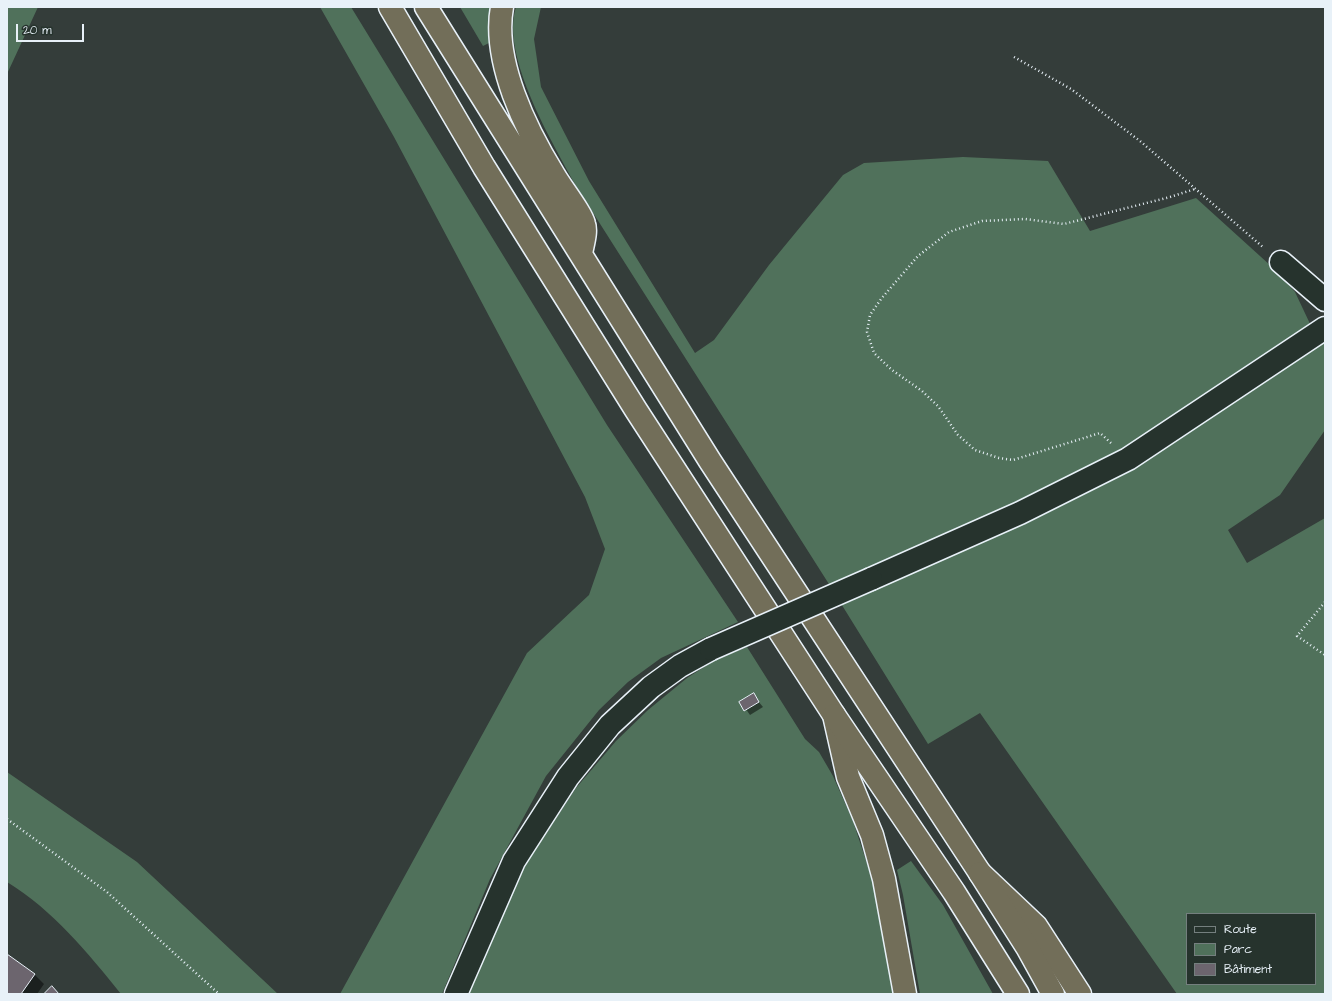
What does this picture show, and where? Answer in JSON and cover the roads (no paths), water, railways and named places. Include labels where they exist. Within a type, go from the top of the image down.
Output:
[{"type":"highway","points":[[390,7],[484,167],[636,410],[834,715],[954,892],[1018,994]]},
{"type":"highway","points":[[426,7],[710,461],[980,873],[1027,947],[1053,994]]},
{"type":"highway","points":[[502,7],[500,19],[501,48],[509,82],[537,148],[585,225],[581,254]]},
{"type":"highway","points":[[834,715],[848,777],[872,835],[884,879],[905,994]]},
{"type":"highway","points":[[980,873],[1036,926],[1080,994]]},
{"type":"street","points":[[1281,262],[1325,300]]},
{"type":"street","points":[[456,994],[514,861],[568,777],[610,725],[652,687],[680,666],[711,649],[1020,513],[1128,459],[1325,328]]}]
